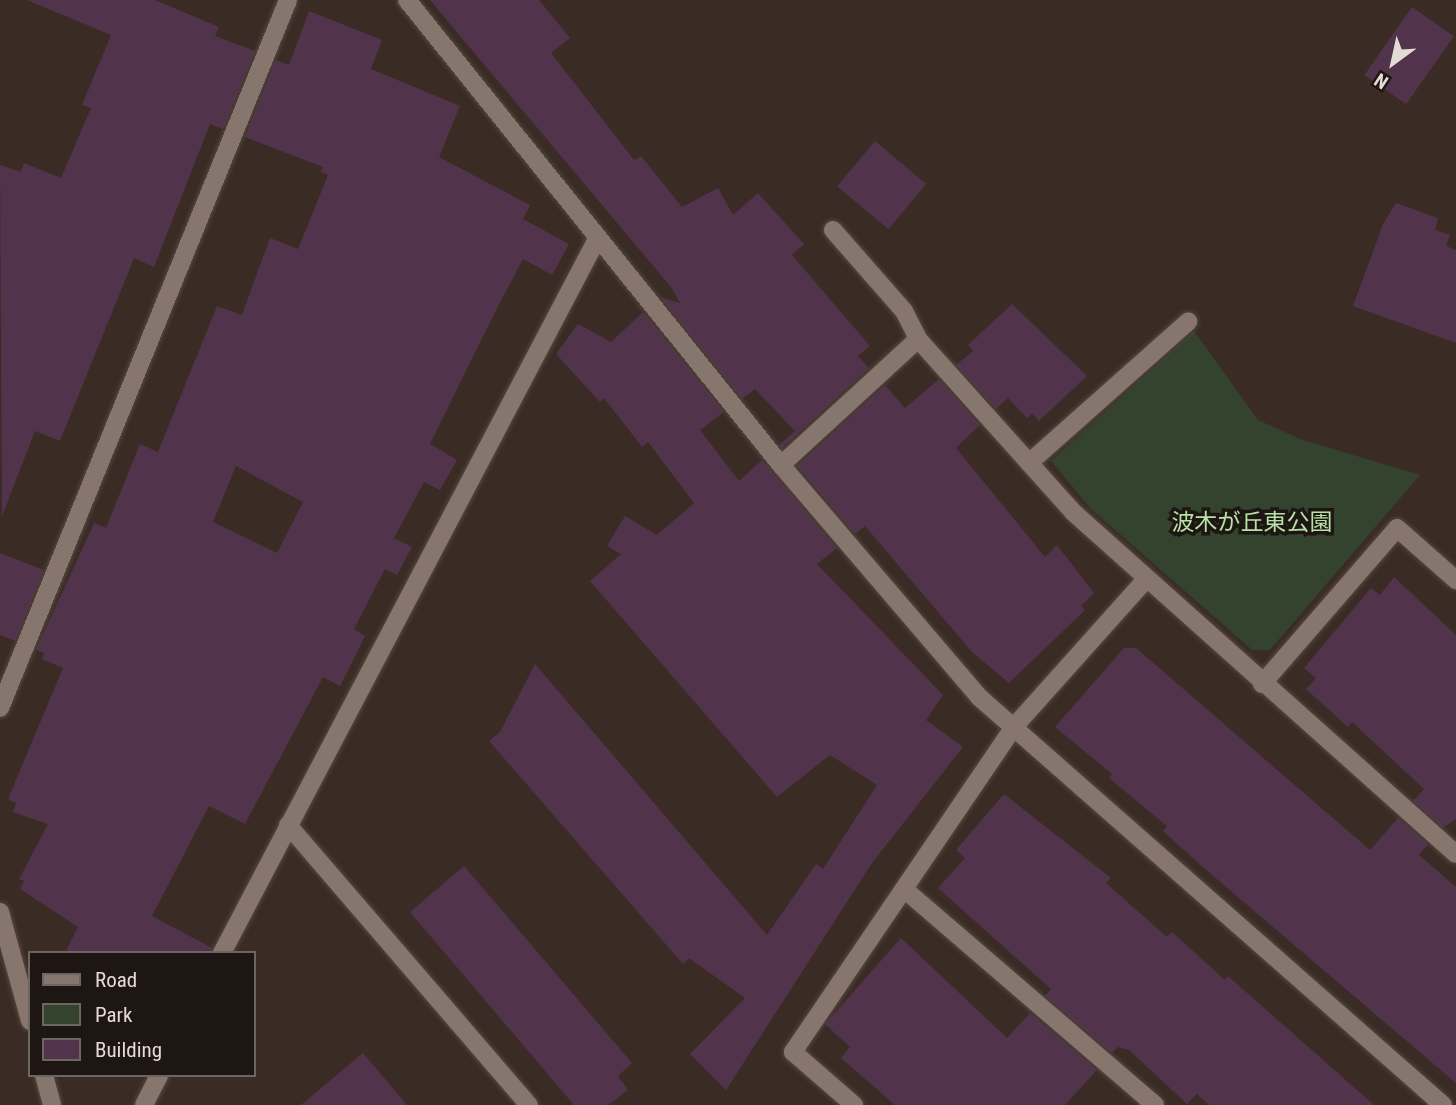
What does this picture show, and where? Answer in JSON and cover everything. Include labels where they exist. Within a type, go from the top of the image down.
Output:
[{"type":"street","points":[[0,708],[288,0]]},
{"type":"street","points":[[407,0],[781,465],[979,697],[1443,1105]]},
{"type":"street","points":[[832,230],[904,311],[918,339],[1029,463],[1146,579],[1456,855]]},
{"type":"street","points":[[223,951],[597,239]]},
{"type":"street","points":[[1029,463],[1188,321]]},
{"type":"street","points":[[781,465],[918,339]]},
{"type":"street","points":[[1262,684],[1397,528],[1456,580]]},
{"type":"street","points":[[854,1105],[793,1052],[1013,728],[1146,579]]},
{"type":"street","points":[[288,825],[529,1105]]},
{"type":"street","points":[[904,889],[1155,1105]]},
{"type":"street","points":[[0,912],[28,1014]]},
{"type":"street","points":[[45,1077],[52,1105]]},
{"type":"street","points":[[144,1105],[158,1077]]},
{"type":"green space","name":"波木が丘東公園","points":[[1194,331],[1258,420],[1300,439],[1420,475],[1270,650],[1252,650],[1090,508],[1051,461]]},
{"type":"building","points":[[27,0],[155,0],[219,27],[215,36],[255,51],[223,129],[210,124],[154,267],[134,258],[60,441],[35,431],[2,516],[0,165],[21,172],[24,163],[61,178],[91,108],[82,105],[111,35]]},
{"type":"building","points":[[430,0],[539,0],[570,38],[551,53],[634,160],[641,156],[682,207],[718,188],[733,215],[758,193],[804,244],[792,255],[870,346],[858,356],[869,368],[782,448],[779,445],[795,431],[755,389],[742,399],[660,297],[680,303],[671,287]]},
{"type":"building","points":[[1412,7],[1454,36],[1406,104],[1364,75]]},
{"type":"building","points":[[309,11],[382,40],[371,69],[460,106],[439,157],[530,205],[523,219],[569,244],[552,275],[523,259],[495,312],[430,444],[457,460],[440,490],[424,482],[394,538],[412,547],[397,575],[385,569],[354,629],[365,636],[340,686],[323,677],[245,824],[209,806],[152,916],[212,948],[211,951],[66,951],[78,927],[20,889],[24,881],[19,879],[48,824],[13,812],[16,803],[8,799],[63,668],[42,659],[44,653],[36,650],[94,523],[106,528],[140,444],[158,452],[217,306],[242,315],[270,238],[298,249],[328,175],[321,172],[323,167],[245,137],[276,60],[289,65]],"holes":[[[236,466],[303,502],[277,553],[213,522]]]},
{"type":"building","points":[[875,141],[926,184],[888,229],[837,186]]},
{"type":"building","points":[[1396,203],[1438,218],[1435,230],[1450,235],[1446,246],[1456,250],[1456,343],[1353,306],[1383,224]]},
{"type":"building","points":[[1012,304],[1087,376],[1039,421],[1032,413],[1027,418],[1008,398],[996,409],[956,365],[973,351],[968,345]]},
{"type":"building","points":[[643,312],[724,412],[700,430],[739,481],[762,460],[837,548],[817,564],[943,695],[926,720],[963,747],[872,863],[726,1090],[690,1054],[745,998],[689,958],[683,964],[489,741],[500,732],[535,664],[767,935],[816,864],[823,869],[877,785],[830,755],[777,797],[590,581],[621,554],[607,546],[625,516],[657,535],[694,503],[648,442],[642,447],[604,398],[600,402],[556,354],[578,324],[611,342]]},
{"type":"building","points":[[939,379],[980,425],[956,448],[1045,557],[1057,545],[1094,593],[1081,606],[1085,610],[1009,683],[972,652],[865,526],[855,534],[797,466],[885,385],[905,408]]},
{"type":"building","points":[[0,553],[44,570],[15,641],[0,635]]},
{"type":"building","points":[[1394,577],[1456,635],[1456,819],[1443,828],[1413,801],[1424,789],[1352,722],[1348,727],[1306,689],[1316,678],[1304,668],[1371,588],[1380,595]]},
{"type":"building","points":[[1124,648],[1136,648],[1370,850],[1398,818],[1428,844],[1419,855],[1456,887],[1456,1083],[1205,869],[1163,831],[1167,826],[1109,778],[1112,774],[1055,727]]},
{"type":"building","points":[[1004,794],[1111,878],[1106,883],[1167,937],[1172,932],[1225,980],[1228,976],[1374,1105],[1209,1105],[1197,1094],[1187,1104],[1129,1050],[1118,1047],[1112,1053],[1045,996],[1051,989],[938,888],[965,858],[956,850]]},
{"type":"building","points":[[464,866],[632,1063],[618,1076],[628,1090],[608,1105],[574,1105],[410,912]]},
{"type":"building","points":[[901,938],[1007,1038],[1030,1013],[1097,1070],[1065,1105],[895,1105],[841,1058],[850,1047],[825,1024]]},
{"type":"building","points":[[363,1053],[407,1105],[301,1105]]}]
